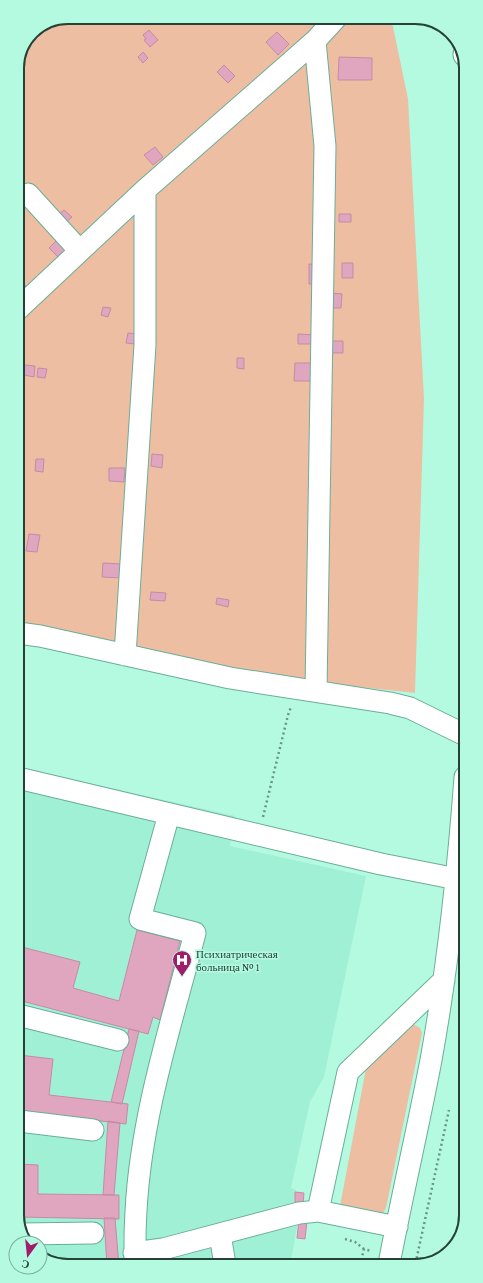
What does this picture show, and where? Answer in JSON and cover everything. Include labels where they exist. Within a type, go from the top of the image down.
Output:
[{"type":"street","points":[[24,304],[145,190],[315,41],[331,24]]},
{"type":"street","points":[[308,690],[326,146],[315,41]]},
{"type":"street","points":[[125,655],[145,345],[145,190]]},
{"type":"street","points":[[28,194],[80,252]]},
{"type":"street","points":[[24,634],[40,636],[230,678],[390,703],[410,708],[459,733]]},
{"type":"street","points":[[24,779],[380,864],[457,879]]},
{"type":"street","points":[[169,814],[140,919],[195,933],[149,1112],[138,1180],[135,1259],[300,1212],[318,1211],[397,1227]]},
{"type":"street","points":[[390,1259],[431,1059],[444,980],[459,854]]},
{"type":"street","points":[[318,1211],[348,1072],[444,980]]},
{"type":"street","points":[[24,1016],[118,1040]]},
{"type":"street","points":[[24,1122],[93,1130]]},
{"type":"street","points":[[28,1234],[92,1233]]},
{"type":"street","points":[[220,1234],[224,1259]]},
{"type":"path","points":[[258,835],[288,715],[308,690]]},
{"type":"shaded area","points":[[68,24],[392,24],[408,99],[424,399],[415,693],[230,673],[24,629],[24,65],[28,48],[33,41],[46,30],[54,26]]},
{"type":"shaded area","name":"Психиатрическая больница № 1","points":[[24,768],[235,816],[230,846],[366,876],[324,1077],[310,1102],[291,1188],[296,1190],[294,1205],[301,1205],[291,1259],[65,1259],[48,1254],[48,1235],[28,1235],[24,1221]]},
{"type":"shaded area","points":[[406,1023],[418,1026],[422,1033],[386,1208],[383,1213],[377,1215],[340,1206],[367,1063]]},
{"type":"building","points":[[149,30],[158,40],[150,47],[144,40],[146,39],[143,35]]},
{"type":"building","points":[[277,32],[289,44],[278,55],[266,42]]},
{"type":"building","points":[[143,52],[148,58],[143,63],[138,57]]},
{"type":"building","points":[[339,57],[372,58],[372,80],[338,80]]},
{"type":"building","points":[[224,65],[235,76],[228,83],[217,72]]},
{"type":"building","points":[[155,147],[163,157],[153,165],[144,155]]},
{"type":"building","points":[[64,210],[72,217],[65,223],[58,215]]},
{"type":"building","points":[[339,214],[351,214],[351,222],[339,222]]},
{"type":"building","points":[[57,240],[67,250],[59,258],[49,248]]},
{"type":"building","points":[[342,263],[353,263],[353,278],[342,278]]},
{"type":"building","points":[[309,264],[321,265],[321,284],[309,284]]},
{"type":"building","points":[[24,284],[31,292],[24,294]]},
{"type":"building","points":[[331,293],[342,294],[341,308],[331,308]]},
{"type":"building","points":[[103,307],[111,308],[108,317],[101,315]]},
{"type":"building","points":[[128,333],[139,334],[135,344],[126,343]]},
{"type":"building","points":[[298,334],[316,335],[316,344],[298,344]]},
{"type":"building","points":[[329,341],[343,341],[343,353],[329,353]]},
{"type":"building","points":[[237,358],[244,358],[244,369],[237,368]]},
{"type":"building","points":[[295,363],[313,363],[312,381],[294,381]]},
{"type":"building","points":[[25,365],[35,366],[34,377],[24,375]]},
{"type":"building","points":[[38,368],[47,369],[45,378],[37,377]]},
{"type":"building","points":[[152,454],[163,455],[162,468],[151,466]]},
{"type":"building","points":[[36,459],[44,459],[43,472],[35,471]]},
{"type":"building","points":[[109,468],[125,468],[124,482],[109,481]]},
{"type":"building","points":[[29,534],[40,535],[37,552],[26,551]]},
{"type":"building","points":[[103,563],[122,564],[121,578],[102,577]]},
{"type":"building","points":[[151,592],[166,593],[165,601],[150,600]]},
{"type":"building","points":[[217,598],[229,600],[228,607],[216,604]]},
{"type":"building","points":[[137,930],[180,941],[160,1020],[153,1017],[148,1034],[24,1002],[24,948],[80,962],[73,988],[119,1001]]},
{"type":"building","points":[[129,1029],[139,1031],[122,1104],[111,1102]]},
{"type":"building","points":[[24,1056],[53,1059],[49,1095],[128,1104],[126,1124],[24,1112]]},
{"type":"building","points":[[108,1121],[120,1123],[114,1195],[103,1195]]},
{"type":"building","points":[[24,1164],[38,1165],[38,1194],[119,1195],[119,1219],[24,1217]]},
{"type":"building","points":[[295,1192],[304,1193],[303,1205],[295,1204]]},
{"type":"building","points":[[104,1218],[115,1218],[118,1259],[107,1259]]},
{"type":"building","points":[[299,1220],[307,1221],[305,1239],[297,1238]]},
{"type":"place","name":"Психиатрическая больница № 1","points":[[182,977]]}]
